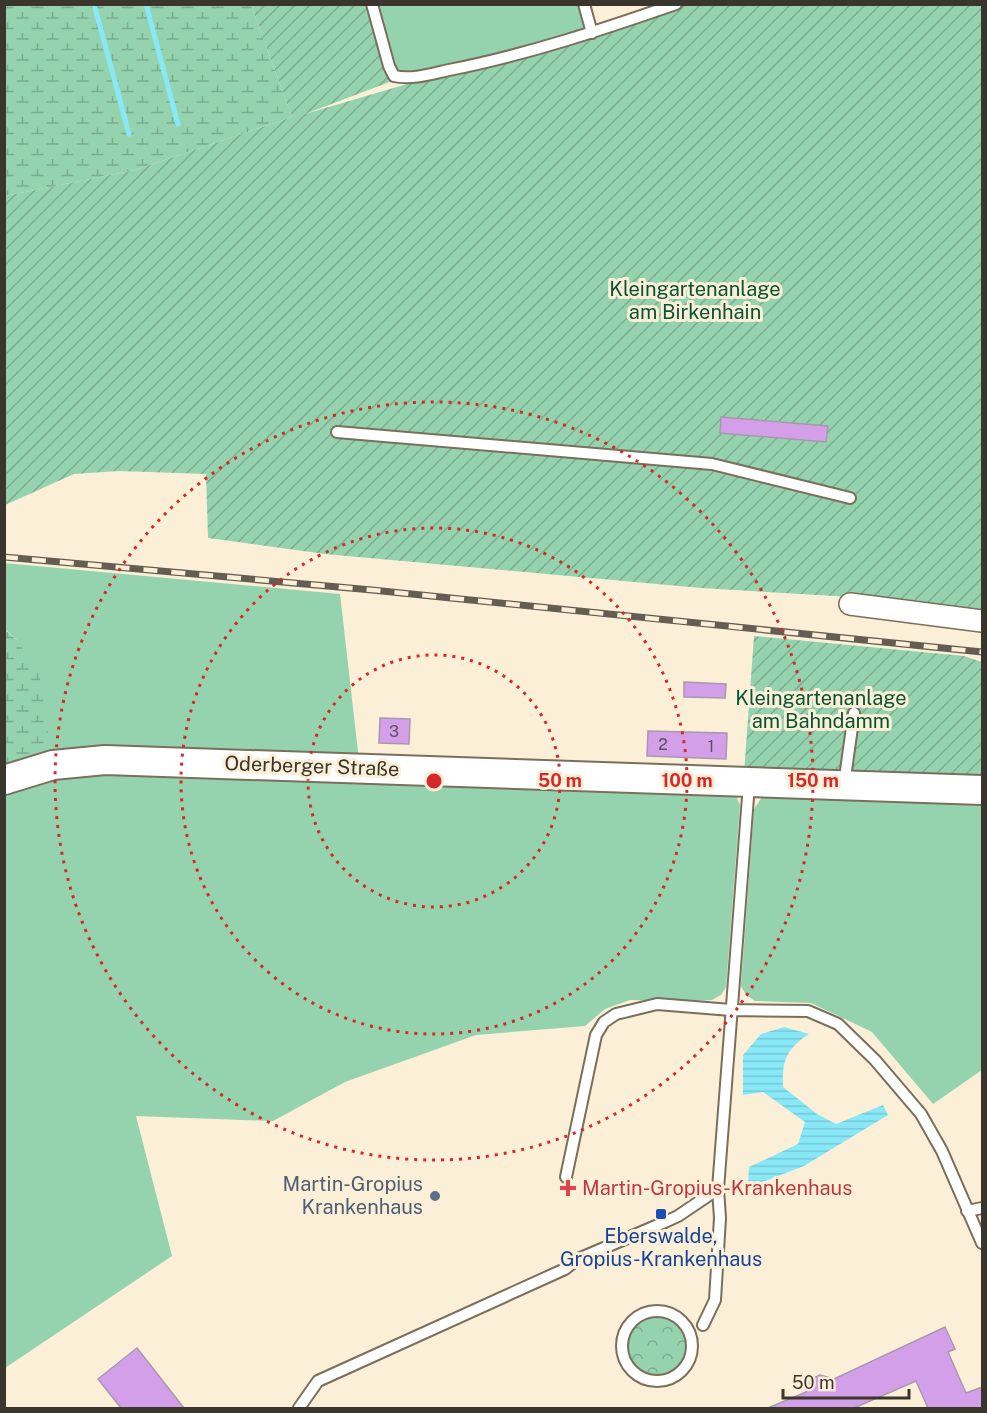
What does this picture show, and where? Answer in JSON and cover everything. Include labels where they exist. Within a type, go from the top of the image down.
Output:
[{"type":"main road","name":"Oderberger Straße","points":[[4,780],[53,765],[105,759],[982,790]]},
{"type":"street","points":[[850,604],[982,621]]},
{"type":"lane","points":[[372,4],[388,66],[394,76],[406,79],[469,66],[592,33],[676,4]]},
{"type":"lane","points":[[584,4],[592,33]]},
{"type":"lane","points":[[337,432],[712,464],[850,498]]},
{"type":"lane","points":[[844,786],[854,713]]},
{"type":"lane","points":[[703,1325],[715,1300],[720,1218],[718,1189],[749,782]]},
{"type":"lane","points":[[566,1177],[596,1035],[604,1022],[616,1014],[657,1004],[732,1010],[808,1011],[838,1024],[875,1060],[921,1114],[942,1151],[982,1243]]},
{"type":"lane","points":[[299,1408],[318,1382],[565,1269],[578,1259],[678,1216],[718,1189]]},
{"type":"lane","points":[[967,1211],[982,1208]]},
{"type":"lane","points":[[654,1311],[669,1313],[680,1319],[689,1331],[692,1342],[691,1356],[683,1369],[674,1377],[663,1381],[648,1380],[635,1373],[626,1362],[622,1347],[624,1336],[629,1325],[640,1315],[654,1311]]},
{"type":"green space","points":[[5,5],[251,5],[292,117],[135,170],[5,196]]},
{"type":"green space","name":"Kleingartenanlage am Birkenhain","points":[[251,5],[379,5],[396,68],[411,74],[305,114],[676,5],[982,5],[982,615],[851,597],[701,588],[325,554],[208,538],[206,474],[119,471],[74,474],[5,505],[5,196],[135,170],[292,117]]},
{"type":"green space","points":[[379,5],[578,5],[586,35],[411,74],[396,68]]},
{"type":"green space","points":[[4,563],[340,594],[359,760],[52,758],[17,640],[5,629]]},
{"type":"green space","points":[[4,629],[17,640],[39,672],[52,758],[5,765]]},
{"type":"green space","name":"Kleingartenanlage am Bahndamm","points":[[754,636],[964,656],[982,662],[982,782],[744,774]]},
{"type":"green space","points":[[114,769],[736,796],[740,805],[726,987],[721,995],[712,1000],[630,1000],[605,1009],[585,1026],[476,1035],[345,1082],[273,1121],[136,1116],[172,1256],[5,1368],[5,793],[56,776]]},
{"type":"green space","points":[[772,792],[982,799],[982,1070],[933,1104],[872,1032],[811,1003],[755,1001],[746,995],[741,986],[754,809],[762,797]]},
{"type":"green space","points":[[657,1317],[673,1322],[681,1330],[686,1346],[681,1362],[673,1370],[657,1375],[641,1370],[633,1362],[628,1346],[633,1330],[641,1322]]},
{"type":"water","points":[[784,1027],[809,1034],[795,1045],[787,1056],[783,1070],[783,1087],[817,1114],[836,1124],[883,1105],[888,1115],[804,1166],[752,1186],[748,1182],[749,1167],[798,1144],[805,1122],[763,1092],[743,1095],[743,1055],[761,1034]]},
{"type":"building","points":[[721,417],[828,426],[826,442],[720,433]]},
{"type":"building","points":[[684,682],[726,684],[725,698],[684,697]]},
{"type":"building","points":[[380,718],[410,719],[409,744],[379,743]]},
{"type":"building","points":[[648,731],[727,733],[726,759],[647,756]]},
{"type":"building","points":[[945,1327],[955,1349],[948,1352],[966,1393],[982,1387],[982,1408],[928,1408],[916,1381],[854,1408],[768,1408],[806,1392],[811,1379],[820,1375],[834,1379]]},
{"type":"building","points":[[137,1348],[184,1408],[121,1408],[98,1379]]},
{"type":"waterway","points":[[94,4],[129,134]]},
{"type":"waterway","points":[[146,4],[178,124]]},
{"type":"railway","points":[[4,557],[372,590],[982,652]]},
{"type":"place","name":"Martin-Gropius-Krankenhaus","points":[[568,1188]]},
{"type":"place","name":"Martin-Gropius Krankenhaus","points":[[435,1196]]},
{"type":"place","name":"Eberswalde, Gropius-Krankenhaus","points":[[661,1214]]}]
